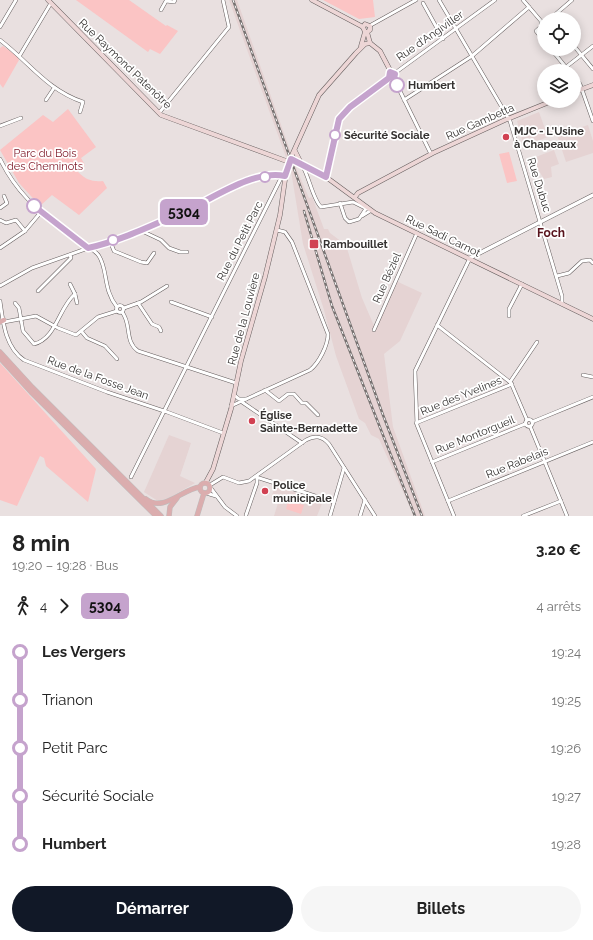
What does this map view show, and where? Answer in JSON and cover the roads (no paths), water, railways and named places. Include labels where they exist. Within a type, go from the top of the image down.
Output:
[{"type":"main road","points":[[312,0],[363,27],[370,43],[380,51],[393,72],[394,79],[389,78]]},
{"type":"main road","name":"Rue Raymond Patenôtre","points":[[49,2],[159,113],[192,127],[290,161]]},
{"type":"main road","points":[[356,53],[363,42],[366,32],[370,30],[371,25],[366,24],[363,27]]},
{"type":"main road","points":[[356,53],[365,44],[370,43]]},
{"type":"main road","name":"Rue de la Louvière","points":[[208,485],[234,395],[276,230],[282,177],[295,152],[316,100],[356,53]]},
{"type":"main road","points":[[326,177],[339,119],[350,107],[389,78],[388,74],[393,72]]},
{"type":"main road","points":[[582,89],[593,85]]},
{"type":"main road","name":"Rue Gambetta","points":[[356,199],[357,194],[431,154],[509,118],[537,107]]},
{"type":"main road","points":[[295,152],[301,163]]},
{"type":"main road","name":"Rue Sadi Carnot","points":[[290,161],[301,163],[318,172],[367,208],[593,319]]},
{"type":"main road","points":[[0,351],[10,364],[161,516]]},
{"type":"main road","points":[[0,358],[31,392],[156,516]]},
{"type":"main road","points":[[137,492],[154,504],[166,502],[200,487],[202,483],[208,485],[197,516]]},
{"type":"main road","points":[[200,487],[205,493]]},
{"type":"main road","points":[[169,516],[171,505],[184,493]]},
{"type":"street","points":[[0,27],[16,0]]},
{"type":"street","points":[[161,10],[166,1],[174,2],[175,0]]},
{"type":"street","points":[[159,113],[229,27],[223,0]]},
{"type":"street","points":[[371,25],[416,0]]},
{"type":"street","name":"Rue Dubuc","points":[[439,0],[509,118],[557,276],[562,296],[562,304]]},
{"type":"street","name":"Rue d'Angiviller","points":[[393,72],[456,30],[495,0]]},
{"type":"street","points":[[523,0],[537,17]]},
{"type":"street","points":[[559,12],[572,0]]},
{"type":"street","points":[[422,1],[443,39]]},
{"type":"street","points":[[20,55],[49,2]]},
{"type":"street","points":[[404,100],[472,56],[529,8]]},
{"type":"street","points":[[0,40],[20,55],[54,88],[66,96],[83,102],[80,112]]},
{"type":"street","points":[[593,46],[581,55],[593,69]]},
{"type":"street","points":[[557,56],[564,64]]},
{"type":"street","points":[[570,64],[580,56]]},
{"type":"street","points":[[394,79],[431,154]]},
{"type":"street","points":[[46,100],[54,88]]},
{"type":"street","points":[[582,89],[593,122]]},
{"type":"street","points":[[0,126],[21,118]]},
{"type":"street","points":[[0,159],[16,185],[41,212],[100,257],[109,295],[117,307],[117,311]]},
{"type":"street","points":[[301,163],[309,178],[319,206],[324,208],[351,202],[356,199],[361,206],[362,215]]},
{"type":"street","points":[[309,178],[313,173],[318,172]]},
{"type":"street","points":[[0,286],[32,268],[142,229],[248,181],[282,177]]},
{"type":"street","name":"Rue du Petit Parc","points":[[131,477],[282,177]]},
{"type":"street","points":[[348,193],[351,202]]},
{"type":"street","points":[[454,516],[416,423],[415,371],[470,258],[593,195]]},
{"type":"street","points":[[0,208],[7,203],[4,196]]},
{"type":"street","points":[[340,204],[345,218],[349,222],[370,211]]},
{"type":"street","points":[[361,206],[375,212]]},
{"type":"street","points":[[362,215],[367,208]]},
{"type":"street","points":[[0,248],[25,231],[41,212]]},
{"type":"street","points":[[0,220],[6,223],[16,220],[25,231]]},
{"type":"street","points":[[142,229],[144,232],[161,240],[169,248],[188,252]]},
{"type":"street","points":[[231,406],[314,367],[328,340],[322,318],[292,242],[285,232],[276,230]]},
{"type":"street","name":"Rue Béziel","points":[[374,330],[417,233]]},
{"type":"street","points":[[110,241],[114,251],[141,262],[147,263],[154,253]]},
{"type":"street","points":[[38,291],[67,264],[72,258],[70,255]]},
{"type":"street","points":[[557,276],[569,273],[582,261],[590,260],[593,263]]},
{"type":"street","points":[[70,284],[75,294],[77,303]]},
{"type":"street","points":[[509,316],[509,308],[522,284]]},
{"type":"street","points":[[122,312],[124,308],[138,303],[167,286]]},
{"type":"street","points":[[15,303],[19,308],[23,331],[34,344],[45,339],[54,326],[67,301],[75,294]]},
{"type":"street","name":"Rue de la Fosse Jean","points":[[0,301],[3,322],[9,343],[15,353],[24,360],[106,392],[164,411],[223,433]]},
{"type":"street","points":[[171,302],[212,317]]},
{"type":"street","points":[[138,303],[152,324],[159,327],[161,331]]},
{"type":"street","points":[[117,307],[120,305],[124,308]]},
{"type":"street","points":[[3,322],[38,316],[54,326],[74,335],[82,332],[98,317],[117,311],[122,312],[126,319],[129,341],[136,350],[236,383]]},
{"type":"street","points":[[437,325],[511,383],[527,420]]},
{"type":"street","points":[[82,332],[87,338],[105,346],[117,359]]},
{"type":"street","points":[[511,383],[537,342]]},
{"type":"street","points":[[583,375],[593,377]]},
{"type":"street","name":"Rue des Yvelines","points":[[416,423],[511,383]]},
{"type":"street","points":[[265,390],[278,401],[288,394],[294,394],[302,403],[306,403],[318,415]]},
{"type":"street","points":[[234,395],[240,399],[246,400]]},
{"type":"street","name":"Rue Montorgueil","points":[[525,424],[530,426],[532,422],[593,397]]},
{"type":"street","points":[[242,402],[302,443]]},
{"type":"street","name":"Rue Montorgueil","points":[[432,462],[525,424],[527,420],[532,422]]},
{"type":"street","points":[[530,426],[566,516]]},
{"type":"street","points":[[237,516],[225,507],[208,485],[222,477],[241,483],[256,478],[302,443],[313,437],[322,438],[329,444],[375,516]]},
{"type":"street","name":"Rue Rabelais","points":[[448,501],[593,442]]},
{"type":"street","points":[[330,516],[344,468]]},
{"type":"street","points":[[256,478],[334,502]]},
{"type":"street","points":[[246,515],[257,483],[256,478]]},
{"type":"street","points":[[205,493],[216,496]]},
{"type":"street","points":[[360,516],[365,500]]},
{"type":"street","points":[[523,516],[561,501]]},
{"type":"railway","points":[[233,0],[383,415],[422,516]]},
{"type":"railway","points":[[304,211],[332,306],[415,516]]},
{"type":"place","name":"Humbert","points":[[397,85]]},
{"type":"place","name":"Sécurité Sociale","points":[[335,135]]},
{"type":"place","name":"MJC - L'Usine à Chapeaux","points":[[506,137]]},
{"type":"place","name":"Rambouillet","points":[[314,244]]},
{"type":"place","name":"Église Sainte-Bernadette","points":[[252,421]]},
{"type":"place","name":"Police municipale","points":[[265,491]]},
{"type":"district","name":"Foch","points":[[551,233]]},
{"type":"park label","name":"Parc du Bois des Cheminots","points":[[45,159]]}]
